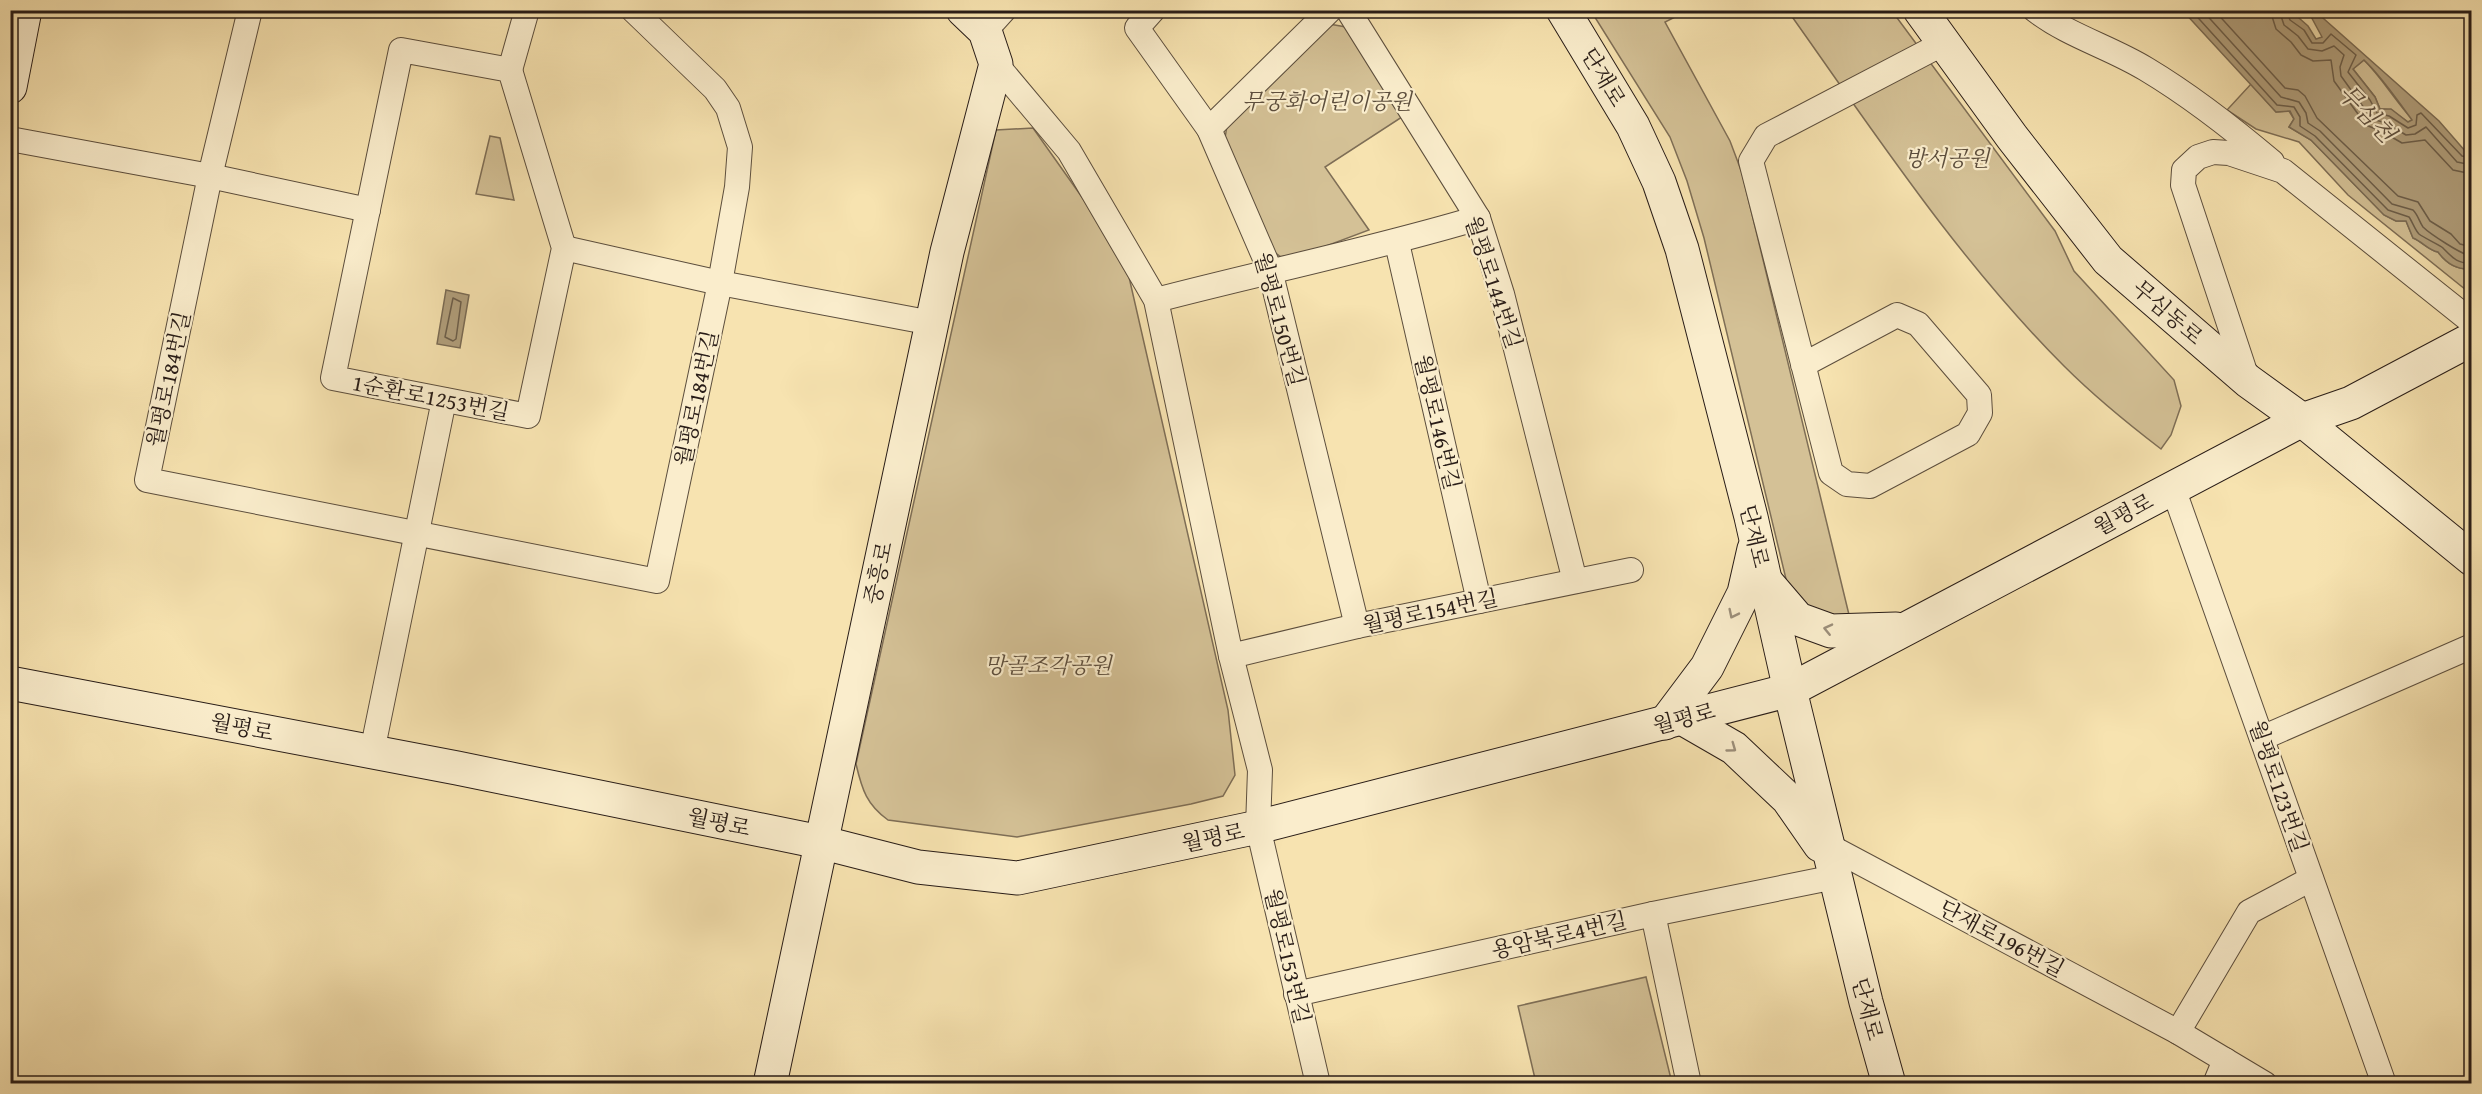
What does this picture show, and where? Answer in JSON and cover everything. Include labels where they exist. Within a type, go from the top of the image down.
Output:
[{"type":"street","points":[[10,87],[26,10]]},
{"type":"street","name":"월평로184번길","points":[[250,10],[210,176],[147,480],[657,581],[720,282],[737,187],[740,147],[728,108],[715,89],[633,10]]},
{"type":"street","points":[[510,70],[527,10]]},
{"type":"street","name":"월평로150번길","points":[[1153,10],[1137,28],[1209,129],[1270,270],[1357,626]]},
{"type":"street","points":[[1209,129],[1330,10]]},
{"type":"street","name":"월평로144번길","points":[[1347,10],[1478,218],[1502,294],[1575,581]]},
{"type":"street","name":"단재로","points":[[1563,10],[1633,126],[1659,182],[1682,249],[1756,538],[1831,861],[1889,1083]]},
{"type":"street","name":"무심동로","points":[[1920,10],[2108,261],[2248,381],[2302,420],[2472,559]]},
{"type":"street","points":[[2035,10],[2054,25],[2144,68],[2219,117],[2472,322]]},
{"type":"street","points":[[984,17],[996,64]]},
{"type":"street","points":[[1803,365],[1897,315],[1918,324],[1979,395],[1980,413],[1968,434],[1870,486],[1846,484],[1830,473],[1751,161],[1767,136],[1944,43]]},
{"type":"street","name":"1순환로1253번길","points":[[401,51],[510,70],[564,248],[528,416],[333,378],[401,51]]},
{"type":"street","name":"월평로153번길","points":[[996,64],[1069,151],[1156,300],[1231,656],[1260,770],[1258,827],[1318,1083]]},
{"type":"street","name":"중흥로","points":[[770,1083],[947,252],[996,64]]},
{"type":"street","points":[[10,139],[210,176],[368,210]]},
{"type":"street","points":[[2248,381],[2183,185],[2184,170],[2198,157],[2213,152],[2229,153],[2283,171]]},
{"type":"street","points":[[1156,300],[1270,270],[1397,243],[1478,218]]},
{"type":"street","name":"월평로146번길","points":[[1397,243],[1479,601]]},
{"type":"street","points":[[564,248],[720,282],[932,323]]},
{"type":"street","name":"월평로","points":[[10,683],[372,752],[820,842],[918,867],[1018,878],[1258,827],[1790,690],[2302,420],[2351,403],[2472,339]]},
{"type":"street","points":[[372,752],[444,400]]},
{"type":"street","name":"월평로123번길","points":[[2173,488],[2384,1083]]},
{"type":"street","points":[[1653,914],[1831,861],[1788,799],[1734,748],[1674,721],[1707,667],[1744,593],[1756,538]]},
{"type":"street","name":"월평로154번길","points":[[1231,656],[1357,626],[1631,570]]},
{"type":"street","points":[[1766,581],[1798,619],[1831,631],[1907,628]]},
{"type":"street","points":[[2262,738],[2472,646]]},
{"type":"street","name":"단재로196번길","points":[[1831,861],[2178,1032],[2265,1083]]},
{"type":"street","points":[[2178,1032],[2249,912],[2311,879]]},
{"type":"street","name":"용암북로4번길","points":[[1296,994],[1653,914],[1689,1083]]},
{"type":"street","points":[[2215,1083],[2225,1060]]},
{"type":"green space","points":[[1591,11],[1687,11],[1665,22],[1730,141],[1742,173],[1851,623],[1792,604],[1704,238],[1687,181],[1670,137]]},
{"type":"green space","name":"방서공원","points":[[1788,11],[1892,11],[2055,231],[2074,271],[2174,380],[2181,406],[2171,435],[2161,449],[2075,377],[1988,283],[1918,194]]},
{"type":"green space","name":"무궁화어린이공원","points":[[1329,24],[1346,27],[1402,117],[1325,167],[1369,230],[1305,254],[1281,257],[1270,249],[1224,144],[1227,126]]},
{"type":"green space","points":[[2364,60],[2413,120],[2408,122],[2391,110],[2380,109],[2375,97],[2353,69]]},
{"type":"green space","points":[[2251,84],[2276,112],[2289,111],[2294,119],[2289,127],[2311,140],[2384,215],[2396,221],[2406,221],[2413,238],[2438,252],[2452,265],[2471,269],[2471,294],[2348,195],[2299,142],[2256,129],[2227,110]]},
{"type":"green space","name":"망골조각공원","points":[[1033,128],[1084,200],[1129,277],[1228,710],[1235,775],[1223,796],[1017,837],[888,820],[875,809],[866,796],[856,764],[996,130]]},
{"type":"green space","points":[[490,136],[500,138],[514,200],[476,194]]},
{"type":"green space","points":[[1646,977],[1672,1083],[1536,1083],[1518,1006]]},
{"type":"water","name":"무심천","points":[[2183,11],[2291,11],[2308,26],[2316,39],[2322,37],[2308,11],[2315,11],[2439,121],[2466,152],[2471,152],[2471,269],[2452,265],[2438,252],[2413,238],[2406,221],[2396,221],[2384,215],[2311,140],[2289,127],[2294,119],[2290,111],[2276,112]],"holes":[[[2364,60],[2390,89],[2412,120],[2408,122],[2391,109],[2380,109],[2375,97],[2353,69]]]},
{"type":"water","points":[[446,290],[469,295],[460,348],[437,344]]}]
